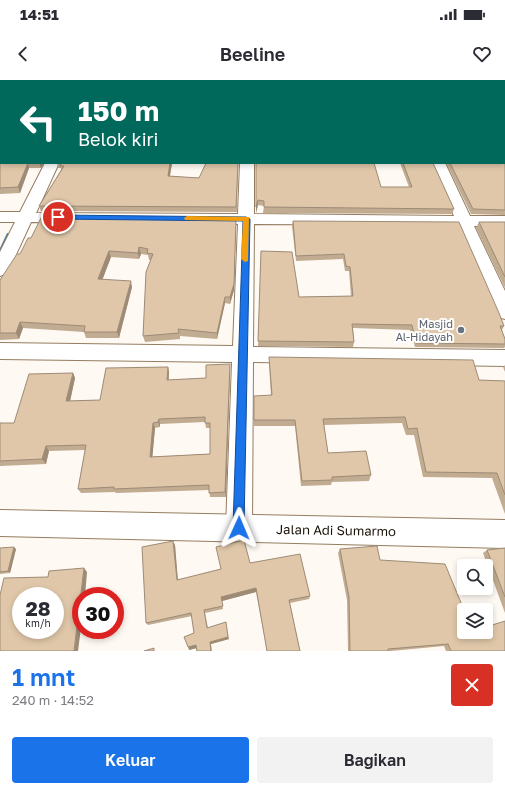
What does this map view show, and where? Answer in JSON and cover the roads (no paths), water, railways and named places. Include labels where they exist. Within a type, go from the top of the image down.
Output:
[{"type":"main road","name":"Jalan Adi Sumarmo","points":[[0,523],[505,534]]},
{"type":"street","points":[[0,270],[52,164]]},
{"type":"street","points":[[239,528],[247,164]]},
{"type":"street","points":[[438,164],[505,312]]},
{"type":"street","points":[[0,217],[505,221]]},
{"type":"street","points":[[0,351],[505,358]]},
{"type":"waterway","points":[[0,252],[9,234]]},
{"type":"place","name":"Masjid Al-Hidayah","points":[[461,330]]}]
